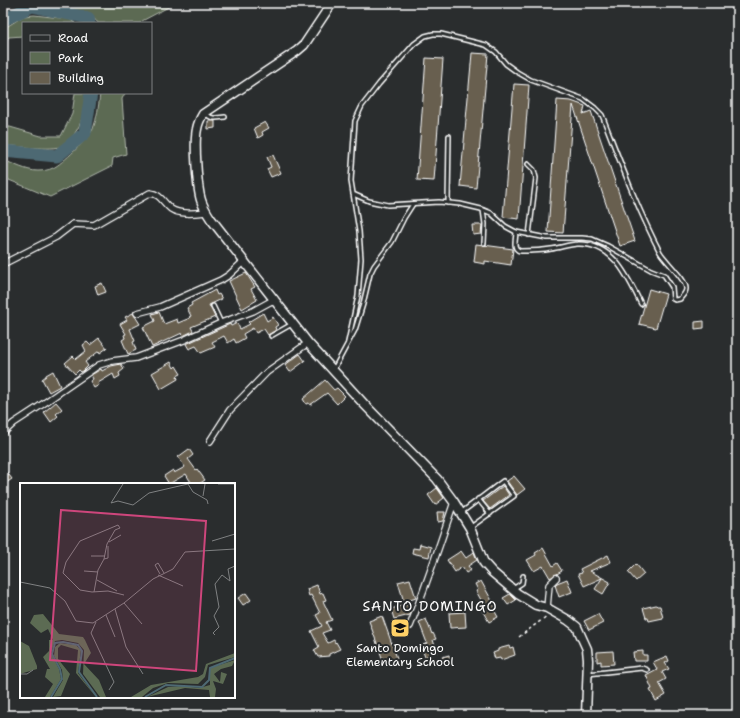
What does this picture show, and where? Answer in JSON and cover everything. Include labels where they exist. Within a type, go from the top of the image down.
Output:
[{"type":"street","points":[[332,3],[304,45],[206,113],[200,119],[196,137],[201,198],[206,212],[308,343],[437,479],[454,502],[470,528],[484,562],[492,572],[518,594],[536,605],[550,610],[568,620],[577,627],[587,649],[588,674],[586,715]]},
{"type":"street","points":[[3,264],[56,237],[73,224],[94,225],[150,193],[159,196],[169,208],[176,211],[188,213],[206,212]]},
{"type":"street","points":[[137,313],[160,307],[222,280],[244,261]]},
{"type":"street","points":[[3,433],[14,423],[69,386],[94,367],[112,361],[136,358],[184,340],[221,323],[253,311],[275,299]]},
{"type":"street","points":[[210,441],[230,410],[262,377],[308,343]]},
{"type":"street","points":[[410,626],[425,589],[454,502]]},
{"type":"street","points":[[550,610],[550,585],[556,578]]},
{"type":"lane","points":[[348,342],[358,296],[361,259],[359,231],[353,194],[351,181],[355,122],[362,106],[414,44],[425,36],[432,34],[448,35],[486,45],[496,52],[506,64],[517,72],[531,80],[583,99],[596,108],[602,115],[635,200],[661,253],[686,285],[685,292],[680,299],[675,300],[673,299],[672,287],[664,275],[651,270],[608,246],[582,238],[547,238],[516,232],[483,210],[460,204],[448,203],[388,205],[369,201],[353,194]]},
{"type":"lane","points":[[206,113],[210,117],[226,118]]},
{"type":"lane","points":[[448,203],[449,136]]},
{"type":"lane","points":[[528,164],[534,170],[536,178],[529,235]]},
{"type":"lane","points":[[333,371],[355,330],[370,274],[374,266],[392,242],[413,204]]},
{"type":"lane","points":[[483,210],[485,224],[484,243]]},
{"type":"lane","points":[[516,232],[515,247],[520,251],[550,250],[576,244],[595,246],[614,258],[624,270],[642,304]]},
{"type":"lane","points":[[213,306],[221,323]]},
{"type":"lane","points":[[271,336],[292,323]]},
{"type":"lane","points":[[460,513],[503,481],[514,496],[470,528]]},
{"type":"lane","points":[[478,499],[490,514]]},
{"type":"lane","points":[[513,589],[522,583],[523,576]]},
{"type":"lane","points":[[588,674],[642,668],[647,670]]},
{"type":"path","points":[[519,637],[550,610]]},
{"type":"green space","points":[[49,3],[99,3],[99,7],[106,3],[176,3],[141,22],[97,22],[89,16],[75,10]]},
{"type":"green space","points":[[34,15],[69,19],[74,22],[22,22],[22,36],[9,37],[3,44],[3,29],[24,16]]},
{"type":"green space","points":[[75,94],[86,94],[81,122],[72,137],[62,146],[51,148],[34,148],[3,145],[3,127],[10,127],[41,136],[61,136],[72,114]]},
{"type":"green space","points":[[100,94],[124,94],[122,99],[126,154],[113,158],[112,166],[50,197],[9,180],[3,175],[3,160],[34,171],[51,169],[57,166],[91,133],[98,111]]},
{"type":"building","points":[[472,53],[488,54],[476,188],[460,186]]},
{"type":"building","points":[[426,58],[443,59],[434,181],[417,180]]},
{"type":"building","points":[[514,84],[529,85],[519,219],[503,217]]},
{"type":"building","points":[[557,100],[571,101],[585,106],[583,114],[591,111],[635,241],[620,246],[573,105],[563,233],[548,232]]},
{"type":"building","points":[[208,121],[215,121],[215,128],[208,129]]},
{"type":"building","points":[[265,122],[269,128],[262,132],[263,135],[258,138],[254,128]]},
{"type":"building","points":[[273,155],[281,173],[271,177],[267,169],[271,167],[267,157]]},
{"type":"building","points":[[472,225],[482,225],[481,234],[473,235]]},
{"type":"building","points":[[476,244],[513,249],[511,265],[485,261],[485,264],[474,262]]},
{"type":"building","points":[[246,273],[255,287],[251,289],[257,300],[242,309],[229,281]]},
{"type":"building","points":[[102,283],[106,292],[98,295],[95,286]]},
{"type":"building","points":[[649,289],[666,294],[656,328],[639,324]]},
{"type":"building","points":[[215,290],[217,295],[219,294],[222,299],[209,305],[215,317],[191,327],[193,331],[183,336],[182,333],[152,347],[143,327],[155,321],[152,314],[159,312],[164,324],[177,319],[178,323],[190,318],[189,317],[191,316],[187,308],[192,305],[191,303]]},
{"type":"building","points":[[133,313],[140,324],[130,329],[135,341],[133,342],[136,350],[128,354],[122,340],[125,338],[124,335],[126,334],[120,324],[127,320],[125,317]]},
{"type":"building","points":[[263,313],[267,321],[273,317],[278,325],[275,327],[276,330],[268,335],[264,329],[256,333],[253,328],[243,334],[245,338],[236,343],[234,339],[228,343],[224,336],[212,342],[215,347],[201,353],[196,346],[189,349],[186,344],[230,324],[231,326],[237,323],[240,329],[250,324],[248,322]]},
{"type":"building","points":[[704,321],[704,328],[695,329],[695,322]]},
{"type":"building","points":[[99,338],[107,348],[100,353],[99,351],[85,362],[88,366],[83,371],[81,372],[79,370],[75,374],[65,363],[73,356],[76,359],[86,351],[83,345],[87,342],[90,345]]},
{"type":"building","points":[[300,354],[305,361],[290,372],[285,365]]},
{"type":"building","points":[[171,362],[174,368],[176,366],[181,374],[177,376],[178,379],[161,389],[152,373]]},
{"type":"building","points":[[121,364],[124,369],[119,373],[120,376],[115,379],[113,374],[98,383],[99,385],[94,388],[90,381],[93,379],[91,375],[101,369],[102,371],[111,366]]},
{"type":"building","points":[[53,371],[60,386],[49,392],[42,379]]},
{"type":"building","points":[[325,380],[334,390],[337,388],[345,396],[337,404],[327,393],[310,405],[309,403],[306,404],[303,399]]},
{"type":"building","points":[[56,402],[62,409],[56,414],[58,416],[51,422],[44,412]]},
{"type":"building","points":[[189,449],[193,455],[188,459],[205,480],[200,483],[191,483],[186,474],[168,483],[164,476],[173,470],[174,473],[185,467],[178,457]]},
{"type":"building","points":[[3,467],[12,479],[3,485]]},
{"type":"building","points":[[514,476],[525,489],[517,495],[507,481]]},
{"type":"building","points":[[503,486],[509,495],[490,509],[483,501]]},
{"type":"building","points":[[437,488],[444,498],[435,505],[428,495]]},
{"type":"building","points":[[437,512],[445,512],[443,521],[438,522]]},
{"type":"building","points":[[420,544],[431,547],[429,557],[412,553],[413,548],[419,549]]},
{"type":"building","points":[[543,548],[553,566],[557,563],[562,571],[550,578],[543,566],[534,571],[527,560],[536,555],[535,553]]},
{"type":"building","points":[[461,551],[466,558],[474,552],[477,560],[468,566],[471,570],[466,573],[462,567],[455,572],[447,560]]},
{"type":"building","points":[[608,555],[611,562],[590,571],[610,582],[603,594],[595,589],[602,578],[584,586],[578,574],[582,573],[580,569]]},
{"type":"building","points":[[636,564],[644,574],[636,581],[628,572]]},
{"type":"building","points":[[410,579],[416,598],[404,602],[398,582]]},
{"type":"building","points":[[567,579],[572,592],[559,597],[555,585]]},
{"type":"building","points":[[481,581],[496,608],[494,610],[498,617],[489,622],[480,607],[485,607],[476,591],[478,590],[475,584]]},
{"type":"building","points":[[317,585],[320,594],[323,593],[326,600],[323,601],[332,620],[326,622],[330,630],[322,633],[328,643],[334,640],[340,649],[329,654],[329,656],[318,657],[314,650],[319,647],[311,631],[322,626],[316,615],[320,613],[311,595],[309,596],[307,589]]},
{"type":"building","points":[[246,593],[251,600],[243,605],[238,598]]},
{"type":"building","points":[[510,594],[516,600],[508,605],[503,598]]},
{"type":"building","points":[[408,604],[411,613],[410,615],[394,619],[391,609]]},
{"type":"building","points":[[656,605],[660,606],[663,618],[649,621],[648,618],[646,618],[643,608]]},
{"type":"building","points":[[465,612],[466,627],[450,628],[449,613]]},
{"type":"building","points":[[598,614],[603,623],[589,630],[584,621]]},
{"type":"building","points":[[382,616],[398,661],[385,666],[369,621]]},
{"type":"building","points":[[426,619],[432,634],[433,633],[436,639],[433,640],[437,652],[425,657],[421,646],[427,643],[419,622]]},
{"type":"building","points":[[509,646],[510,648],[513,647],[515,655],[501,660],[500,658],[495,659],[493,653],[498,651],[498,649]]},
{"type":"building","points":[[613,651],[614,664],[601,665],[601,661],[597,662],[597,652]]},
{"type":"building","points":[[643,651],[643,655],[647,655],[647,661],[634,661],[633,652]]},
{"type":"building","points":[[449,655],[451,663],[443,664],[442,657]]},
{"type":"building","points":[[667,656],[669,661],[665,663],[669,669],[662,672],[666,679],[659,683],[666,695],[656,701],[650,690],[652,689],[646,675],[657,669],[653,662]]},
{"type":"waterway","points":[[3,20],[32,6],[88,18],[89,22]]},
{"type":"waterway","points":[[3,151],[57,156],[85,133],[91,94]]},
{"type":"place","name":"Santo Domingo Elementary School","points":[[400,628]]},
{"type":"district","name":"SANTO DOMINGO","points":[[430,606]]}]
